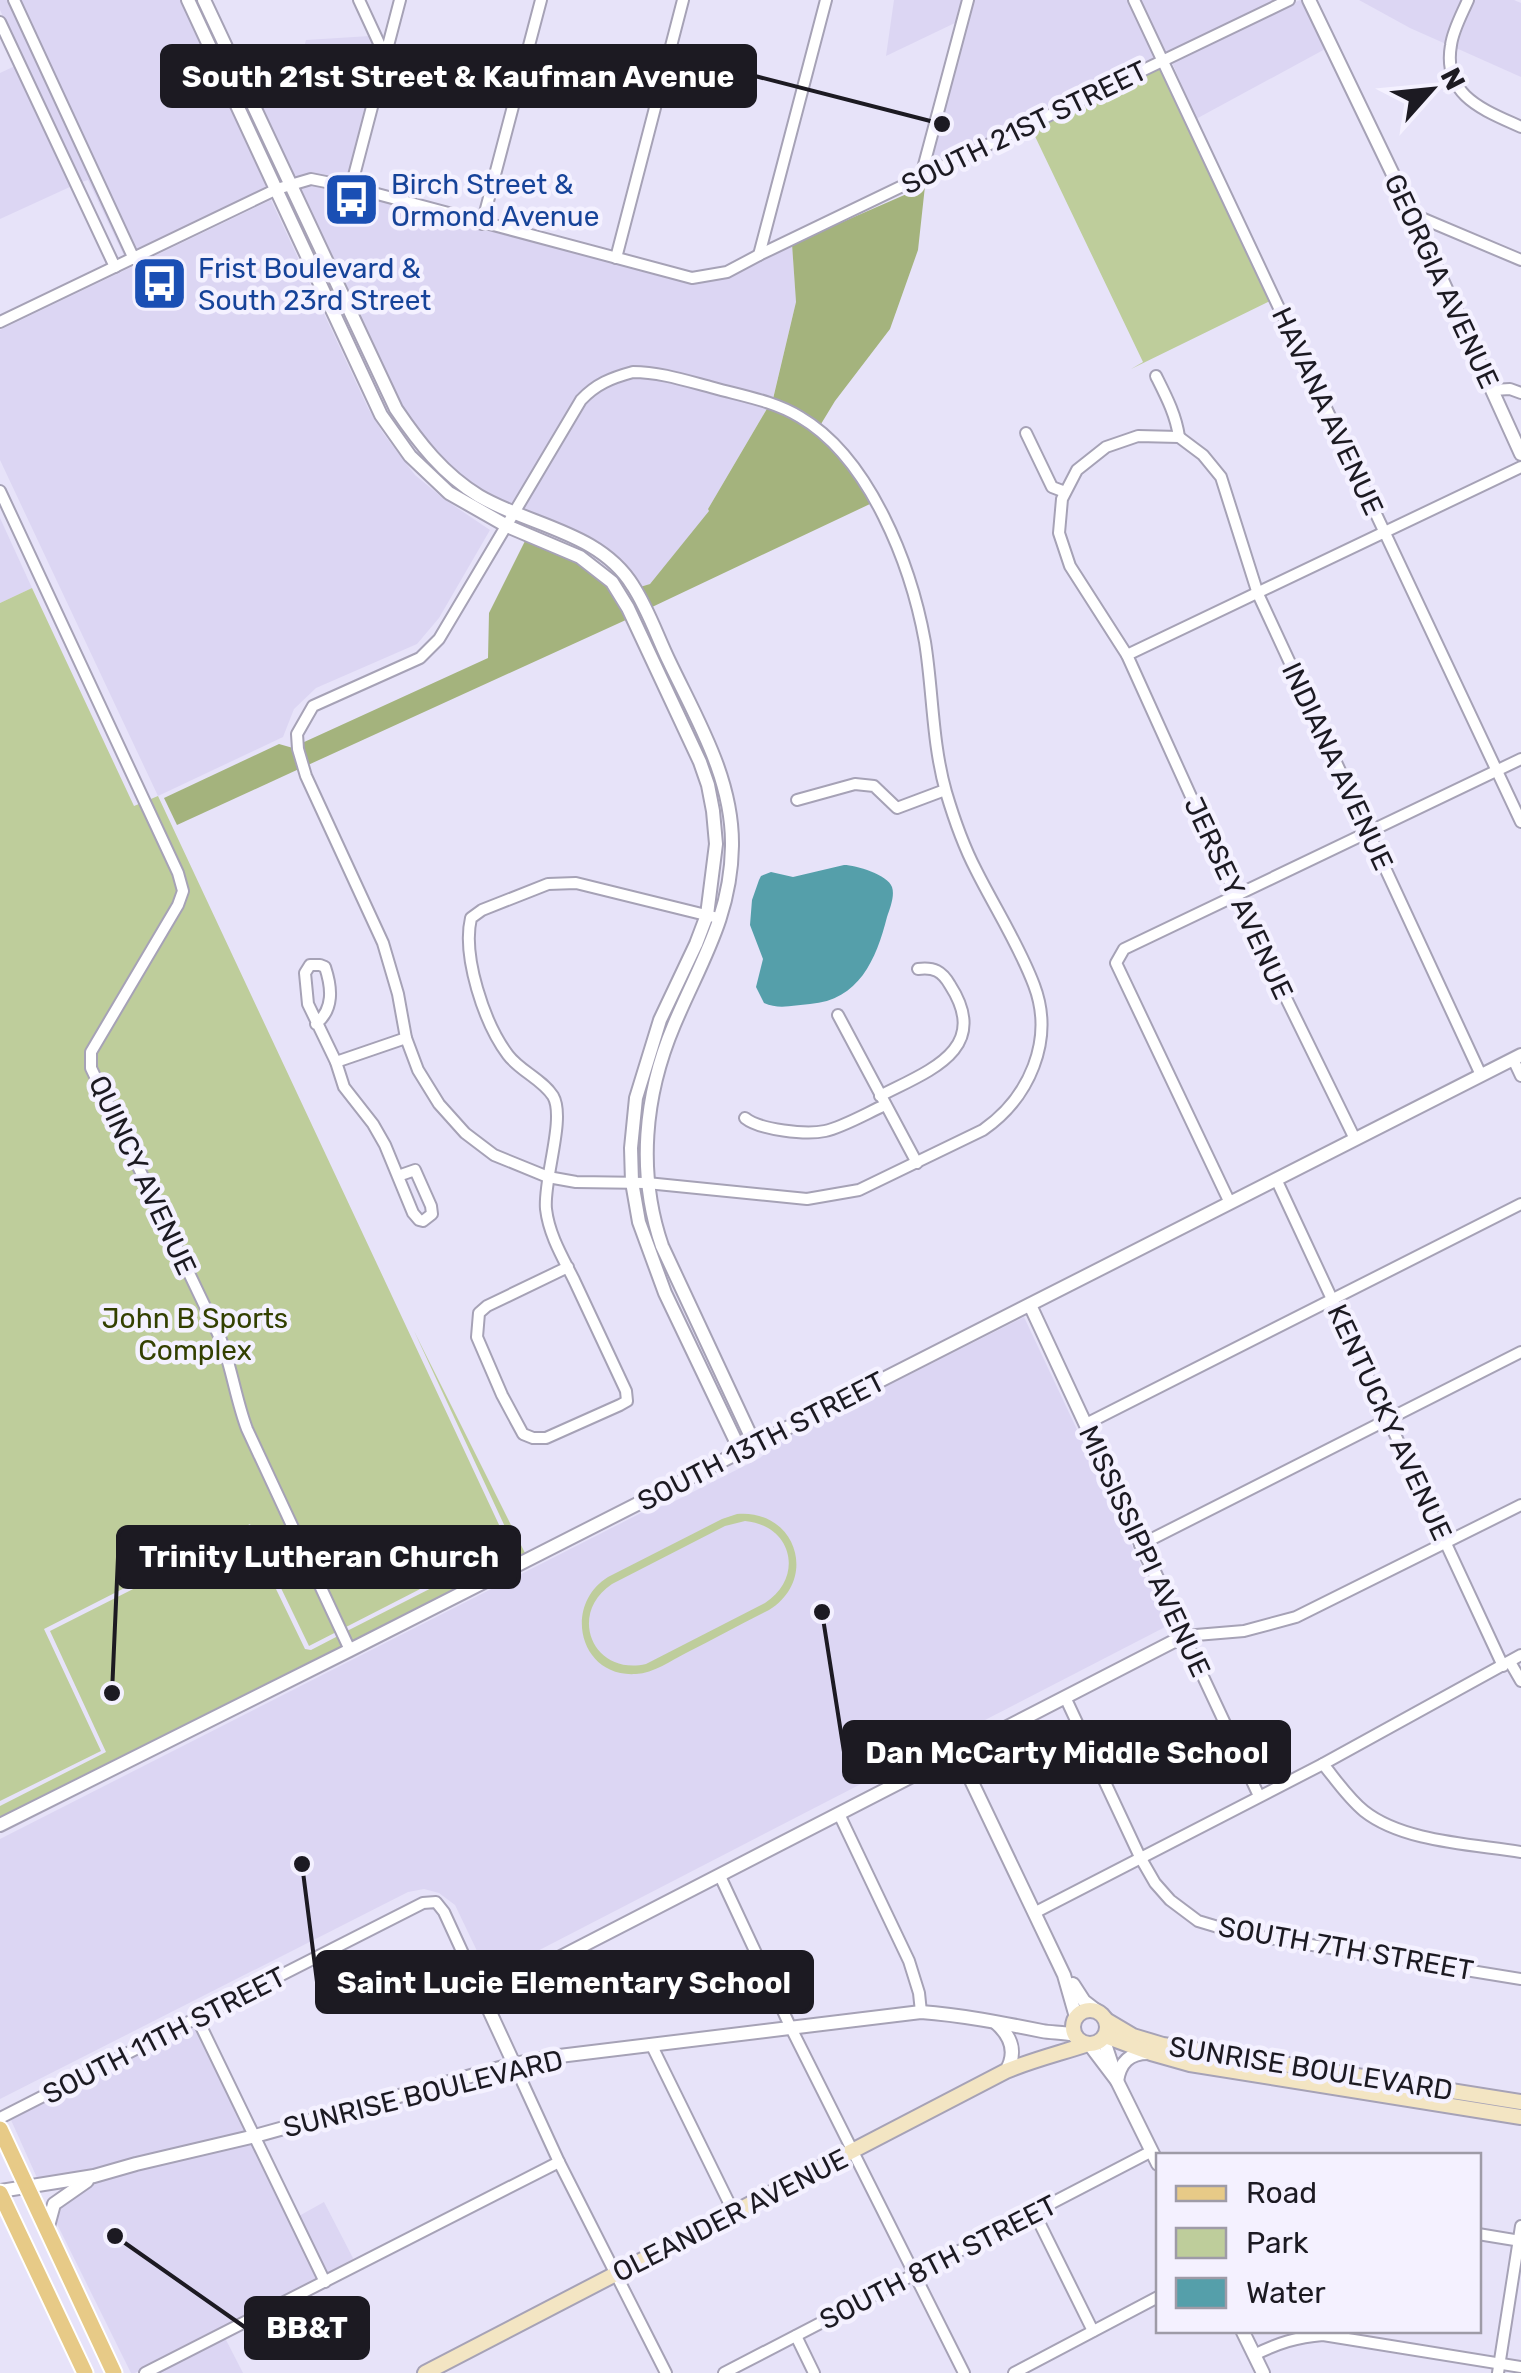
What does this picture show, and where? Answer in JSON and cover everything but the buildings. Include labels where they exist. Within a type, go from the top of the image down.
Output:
[{"type":"main road","name":"SUNRISE BOULEVARD","points":[[1089,2030],[1190,2064],[1521,2117]]},
{"type":"main road","name":"SUNRISE BOULEVARD","points":[[1089,2030],[1521,2102]]},
{"type":"main road","name":"OLEANDER AVENUE","points":[[425,2373],[1089,2030]]},
{"type":"main road","points":[[0,2128],[114,2373]]},
{"type":"main road","points":[[0,2192],[85,2373]]},
{"type":"street","points":[[14,0],[134,258]]},
{"type":"street","points":[[188,0],[416,451],[480,496],[596,547],[633,586],[700,762],[714,811],[716,844],[706,915],[660,1020],[636,1098],[632,1182],[640,1222],[665,1293],[740,1450]]},
{"type":"street","points":[[204,0],[381,414],[449,493],[506,526],[580,557],[600,570],[621,594],[653,645],[714,756],[723,782],[732,844],[729,879],[721,919],[662,1058],[650,1099],[647,1183],[653,1218],[679,1286],[754,1443]]},
{"type":"street","points":[[359,0],[384,54]]},
{"type":"street","points":[[351,187],[400,0]]},
{"type":"street","points":[[482,224],[540,0]]},
{"type":"street","points":[[616,258],[683,0]]},
{"type":"street","points":[[758,255],[826,0]]},
{"type":"street","points":[[921,176],[968,0]]},
{"type":"street","name":"HAVANA AVENUE","points":[[1134,0],[1521,822]]},
{"type":"street","name":"SOUTH 21ST STREET","points":[[283,187],[312,179],[692,278],[727,272],[1289,0]]},
{"type":"street","name":"GEORGIA AVENUE","points":[[1309,0],[1521,454]]},
{"type":"street","points":[[1468,0],[1451,44],[1453,74],[1464,96],[1478,107],[1521,126]]},
{"type":"street","points":[[0,22],[115,267]]},
{"type":"street","points":[[0,322],[283,187]]},
{"type":"street","points":[[1412,214],[1521,260]]},
{"type":"street","points":[[632,372],[652,372],[771,403],[797,414],[843,451],[862,477],[903,564],[924,641],[938,756],[955,821],[1035,987],[1041,1020],[1040,1045],[1023,1092],[999,1118],[859,1190],[807,1198],[548,1177],[494,1155],[465,1134],[439,1104],[418,1070],[406,1038],[383,943],[306,776],[297,734],[313,706],[420,658],[450,622],[516,512],[581,400],[594,387],[632,372]]},
{"type":"street","points":[[1156,376],[1178,424],[1179,438],[1138,436],[1106,446],[1077,470],[1062,499],[1059,533],[1070,566],[1127,656],[1521,466]]},
{"type":"street","points":[[1493,390],[1510,389],[1521,394]]},
{"type":"street","points":[[381,414],[396,409]]},
{"type":"street","points":[[1026,433],[1052,486],[1065,492]]},
{"type":"street","name":"INDIANA AVENUE","points":[[1179,438],[1202,455],[1221,477],[1258,594],[1481,1075]]},
{"type":"street","points":[[449,493],[458,480]]},
{"type":"street","name":"QUINCY AVENUE","points":[[0,491],[178,873],[182,891],[91,1052],[91,1068],[221,1340],[247,1430],[350,1650]]},
{"type":"street","points":[[600,570],[611,559]]},
{"type":"street","name":"JERSEY AVENUE","points":[[1127,656],[1236,896],[1355,1139]]},
{"type":"street","points":[[1230,1203],[1116,962],[1124,949],[1521,759]]},
{"type":"street","points":[[797,800],[855,784],[874,786],[897,808],[945,790]]},
{"type":"street","points":[[568,1267],[487,1306],[479,1313],[477,1323],[477,1337],[502,1395],[523,1434],[534,1438],[546,1438],[627,1401],[626,1391],[568,1267],[546,1208],[558,1109],[543,1085],[509,1057],[495,1033],[477,989],[467,934],[471,918],[548,884],[576,884],[721,919]]},
{"type":"street","points":[[316,1024],[330,1007],[330,982],[320,965],[310,966],[305,973],[308,1004],[316,1024],[344,1086],[385,1145],[413,1214],[419,1220],[427,1219],[432,1214],[431,1206],[415,1170],[398,1176]]},
{"type":"street","points":[[745,1118],[752,1124],[778,1130],[824,1131],[946,1060],[964,1031],[964,1014],[943,973],[931,967],[918,970]]},
{"type":"street","points":[[838,1015],[917,1163]]},
{"type":"street","points":[[336,1062],[406,1038]]},
{"type":"street","points":[[1517,1057],[1521,1076]]},
{"type":"street","name":"SOUTH 13TH STREET","points":[[0,1825],[1517,1057]]},
{"type":"street","name":"KENTUCKY AVENUE","points":[[1276,1179],[1446,1542],[1512,1661]]},
{"type":"street","points":[[1086,1424],[1521,1204]]},
{"type":"street","points":[[665,1293],[679,1286]]},
{"type":"street","name":"MISSISSIPPI AVENUE","points":[[1030,1305],[1259,1796]]},
{"type":"street","points":[[1140,1545],[1521,1352]]},
{"type":"street","points":[[707,1380],[721,1374]]},
{"type":"street","points":[[666,2373],[559,2162],[483,1997],[1184,1636],[1244,1631],[1296,1616],[1521,1505]]},
{"type":"street","points":[[1034,1913],[1324,1764],[1512,1661],[1521,1681]]},
{"type":"street","name":"SOUTH 7TH STREET","points":[[1065,1697],[1155,1883],[1198,1921],[1238,1934],[1521,1979]]},
{"type":"street","points":[[958,1753],[1089,2030],[1155,2157]]},
{"type":"street","points":[[1324,1764],[1364,1811],[1386,1825],[1420,1836],[1521,1852]]},
{"type":"street","points":[[839,1814],[909,1962],[921,2012]]},
{"type":"street","points":[[720,1876],[790,2026],[964,2373]]},
{"type":"street","name":"SOUTH 11TH STREET","points":[[0,2118],[423,1903],[436,1902],[444,1912],[483,1997]]},
{"type":"street","points":[[1064,1975],[1084,2000],[1089,2030]]},
{"type":"street","name":"SUNRISE BOULEVARD","points":[[0,2192],[94,2176],[551,2057],[921,2012],[1089,2030]]},
{"type":"street","points":[[197,2018],[326,2282]]},
{"type":"street","points":[[996,2023],[1007,2034],[1012,2047],[1006,2072]]},
{"type":"street","points":[[650,2044],[734,2212]]},
{"type":"street","points":[[1117,2081],[1126,2059],[1151,2053]]},
{"type":"street","name":"SOUTH 8TH STREET","points":[[724,2373],[1034,2212],[1155,2157]]},
{"type":"street","points":[[145,2373],[559,2162]]},
{"type":"street","points":[[47,2230],[54,2204],[94,2176]]},
{"type":"street","points":[[1034,2212],[1093,2331]]},
{"type":"street","points":[[1499,2368],[1521,2226]]},
{"type":"street","points":[[1481,2234],[1520,2241]]},
{"type":"street","points":[[1014,2373],[1156,2298]]},
{"type":"street","points":[[1243,2333],[1263,2373]]},
{"type":"street","points":[[1254,2355],[1298,2337],[1323,2335],[1499,2368],[1521,2367]]},
{"type":"street","points":[[796,2336],[814,2373]]},
{"type":"shaded area","points":[[0,0],[9,0],[125,258],[88,180],[81,182],[0,10]]},
{"type":"shaded area","points":[[20,0],[182,0],[270,188],[136,252]]},
{"type":"shaded area","points":[[894,0],[963,0],[957,22],[886,56]]},
{"type":"shaded area","points":[[973,0],[1129,0],[1155,58],[930,167]]},
{"type":"shaded area","points":[[1140,0],[1278,0],[1164,54]]},
{"type":"shaded area","points":[[1300,0],[1327,48],[1196,119],[1171,60]]},
{"type":"shaded area","points":[[1359,0],[1462,0],[1446,44]]},
{"type":"shaded area","points":[[1473,0],[1521,3],[1521,77],[1456,48]]},
{"type":"shaded area","points":[[370,36],[379,55],[347,181],[313,175],[293,179],[245,76],[280,60],[295,82],[306,40]]},
{"type":"shaded area","points":[[15,66],[72,186],[0,219],[0,73]]},
{"type":"shaded area","points":[[311,184],[691,282],[727,277],[792,244],[796,302],[773,398],[653,368],[633,367],[609,374],[577,398],[513,506],[483,492],[446,465],[398,403],[296,187]]},
{"type":"shaded area","points":[[271,200],[383,433],[415,475],[490,530],[439,618],[417,644],[316,688],[294,709],[283,737],[158,796],[0,460],[0,330]]},
{"type":"shaded area","points":[[633,377],[651,377],[768,407],[710,511],[650,584],[640,587],[618,558],[600,544],[522,510],[585,403],[597,390]]},
{"type":"shaded area","points":[[0,518],[32,588],[0,603]]},
{"type":"shaded area","points":[[1024,1317],[1169,1625],[489,1976],[455,1905],[439,1893],[424,1889],[408,1892],[0,2099],[0,1839],[641,1513],[671,1503],[760,1458],[802,1429]]},
{"type":"shaded area","points":[[195,2025],[247,2133],[97,2171],[38,2180],[11,2120]]},
{"type":"shaded area","points":[[251,2141],[319,2280],[131,2373],[54,2218],[55,2212],[66,2199],[96,2181]]},
{"type":"shaded area","points":[[324,2202],[355,2262],[328,2275],[299,2216]]},
{"type":"shaded area","points":[[225,2338],[243,2373],[155,2373]]},
{"type":"green space","points":[[1159,66],[1270,301],[1131,369],[1143,362],[1031,128]]},
{"type":"green space","points":[[925,186],[918,250],[890,329],[821,424],[773,399],[796,302],[792,244]]},
{"type":"green space","points":[[768,407],[829,445],[851,471],[870,504],[650,608],[640,587],[650,584],[709,511]]},
{"type":"green space","points":[[526,539],[578,561],[608,585],[628,619],[308,765],[302,743],[488,658],[489,613]]},
{"type":"green space","name":"John B Sports Complex","points":[[32,588],[134,806],[158,796],[508,1544],[309,1646],[250,1524],[44,1629],[101,1751],[0,1801],[0,603]]},
{"type":"green space","points":[[279,744],[293,748],[299,769],[177,825],[164,798]]},
{"type":"green space","points":[[414,1331],[526,1555],[353,1644],[347,1631],[513,1544]]},
{"type":"green space","points":[[737,1514],[757,1515],[786,1534],[794,1549],[796,1565],[784,1597],[769,1610],[649,1671],[617,1672],[602,1665],[590,1653],[582,1621],[594,1590],[608,1577]],"holes":[[[745,1521],[761,1525],[783,1542],[789,1567],[778,1592],[765,1603],[646,1664],[627,1665],[600,1652],[592,1640],[591,1611],[598,1597],[612,1584],[725,1526]]]},
{"type":"green space","points":[[248,1531],[305,1649],[311,1650],[338,1636],[343,1648],[0,1820],[0,1806],[106,1752],[50,1631]]},
{"type":"water","points":[[844,865],[878,875],[892,887],[891,906],[871,962],[853,986],[827,1001],[787,1006],[764,1003],[756,987],[763,959],[750,925],[752,900],[761,876],[771,872],[793,877]]},
{"type":"place","name":"South 21st Street & Kaufman Avenue","points":[[942,124]]},
{"type":"place","name":"Birch Street & Ormond Avenue","points":[[352,200]]},
{"type":"place","name":"Frist Boulevard & South 23rd Street","points":[[159,284]]},
{"type":"place","name":"Dan McCarty Middle School","points":[[822,1612]]},
{"type":"place","name":"Trinity Lutheran Church","points":[[112,1693]]},
{"type":"place","name":"Saint Lucie Elementary School","points":[[302,1864]]},
{"type":"place","name":"BB&T","points":[[115,2236]]}]
